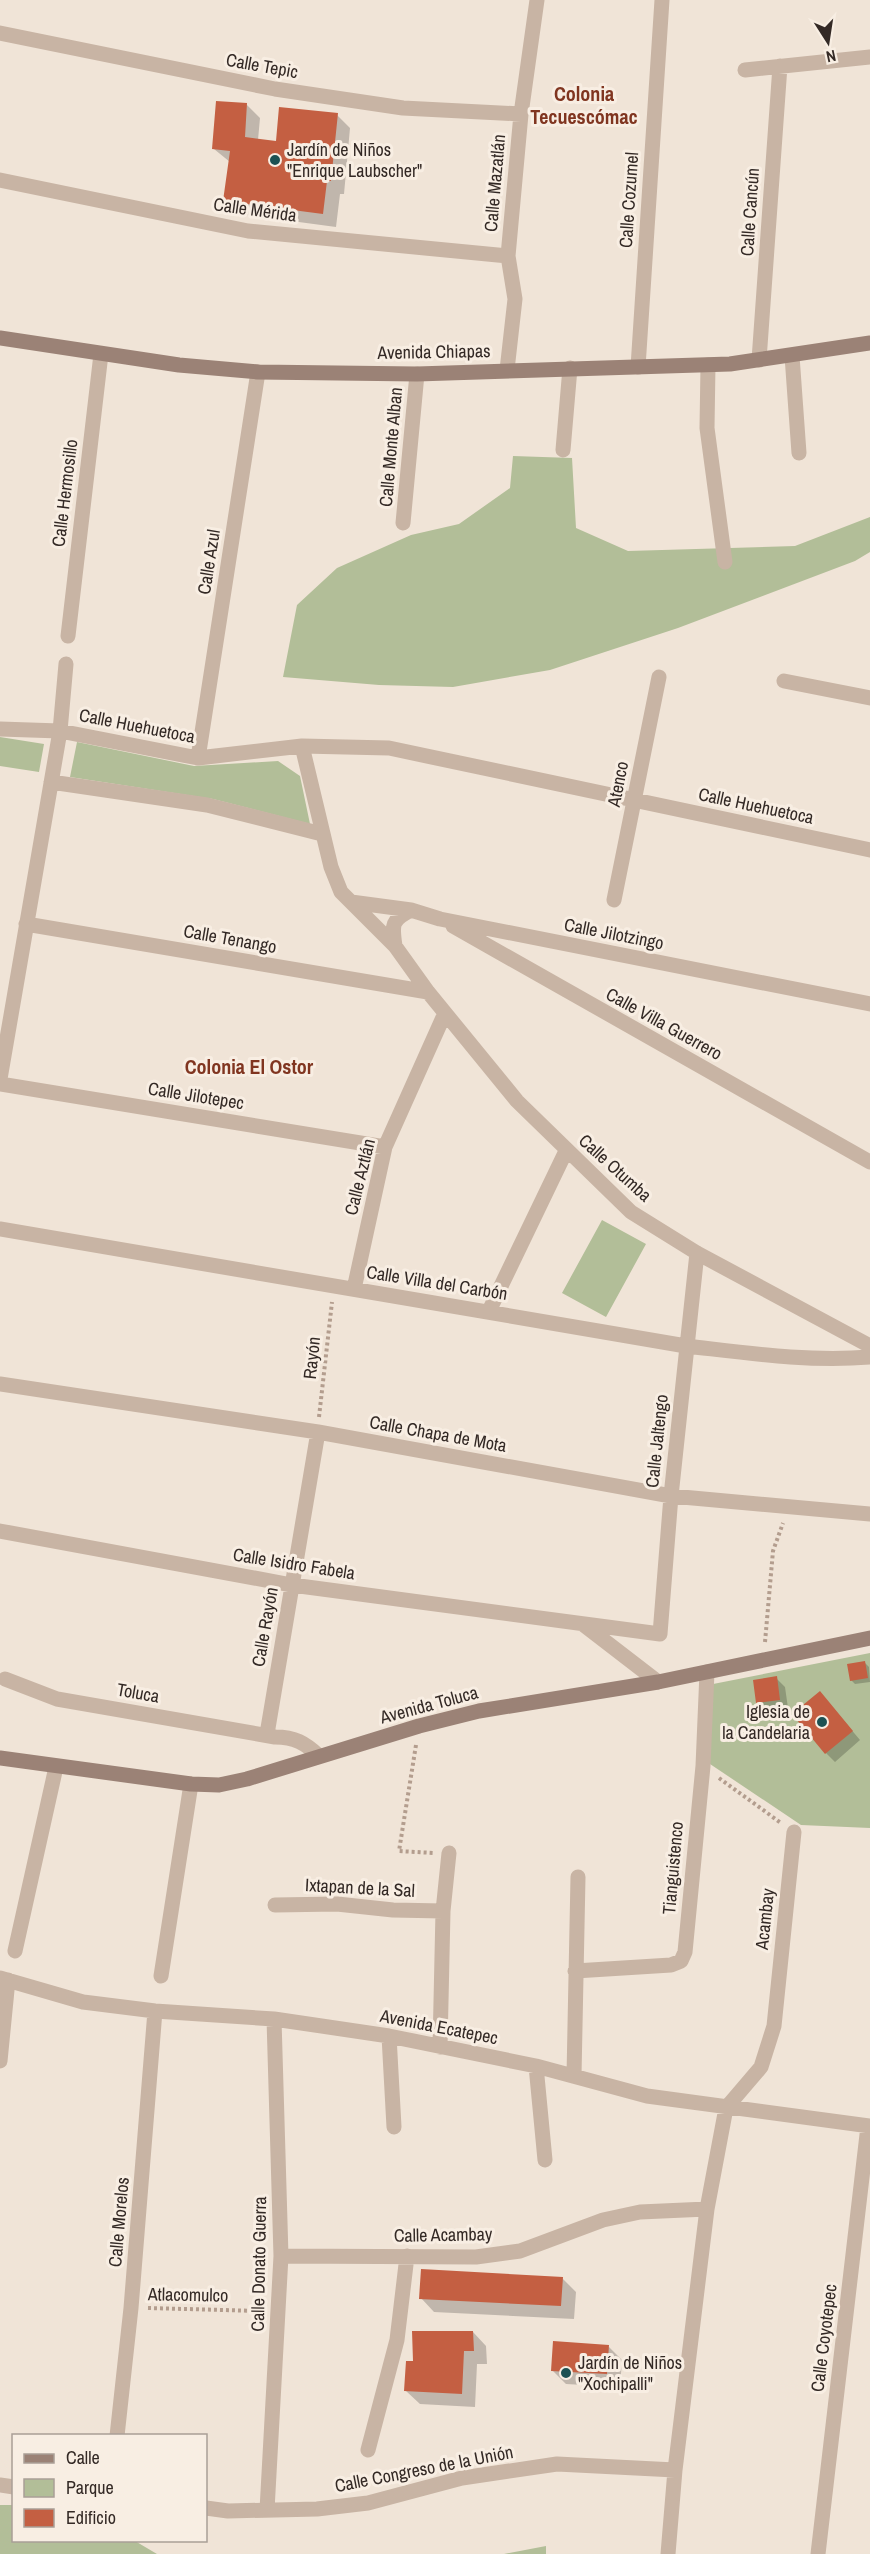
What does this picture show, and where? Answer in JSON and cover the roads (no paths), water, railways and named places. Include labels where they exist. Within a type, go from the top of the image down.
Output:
[{"type":"street","name":"Calle Mazatlán","points":[[507,370],[514,298],[508,256],[521,114],[537,0]]},
{"type":"street","name":"Calle Cozumel","points":[[638,367],[662,0]]},
{"type":"street","name":"Calle Tepic","points":[[0,33],[275,89],[403,108],[521,114]]},
{"type":"street","points":[[745,70],[870,57]]},
{"type":"street","name":"Calle Cancún","points":[[759,360],[780,66]]},
{"type":"street","name":"Calle Mérida","points":[[0,180],[248,231],[508,256]]},
{"type":"street","name":"Avenida Chiapas","points":[[0,338],[179,365],[258,372],[417,374],[708,365],[792,356],[870,343]]},
{"type":"street","name":"Calle Hermosillo","points":[[68,636],[101,354]]},
{"type":"street","points":[[792,356],[799,453]]},
{"type":"street","points":[[708,365],[707,428],[725,562]]},
{"type":"street","points":[[563,450],[570,368]]},
{"type":"street","name":"Calle Azul","points":[[198,758],[258,372]]},
{"type":"street","name":"Calle Monte Alban","points":[[403,523],[417,374]]},
{"type":"street","points":[[0,1079],[60,731],[66,664]]},
{"type":"street","name":"Atenco","points":[[614,900],[659,677]]},
{"type":"street","points":[[784,681],[870,698]]},
{"type":"street","name":"Calle Huehuetoca","points":[[0,729],[60,731],[198,758],[302,746],[389,748],[870,850]]},
{"type":"street","name":"Calle Otumba","points":[[302,746],[322,834],[341,892],[395,946],[444,1013],[517,1101],[566,1151],[632,1212],[697,1253],[870,1346]]},
{"type":"street","points":[[51,782],[207,805],[322,834]]},
{"type":"street","name":"Calle Jilotzingo","points":[[351,902],[411,910],[440,919],[870,1005]]},
{"type":"street","points":[[395,946],[392,928],[398,917],[411,910]]},
{"type":"street","name":"Calle Villa Guerrero","points":[[440,919],[870,1162]]},
{"type":"street","name":"Calle Tenango","points":[[26,924],[428,992]]},
{"type":"street","name":"Calle Aztlán","points":[[354,1289],[385,1147],[444,1013]]},
{"type":"street","name":"Calle Jilotepec","points":[[0,1084],[385,1147]]},
{"type":"street","points":[[489,1311],[566,1151]]},
{"type":"street","name":"Calle Villa del Carbón","points":[[0,1229],[686,1346],[799,1358],[837,1360],[870,1357]]},
{"type":"street","name":"Calle Jaltengo","points":[[660,1634],[671,1496],[697,1253]]},
{"type":"street","name":"Calle Chapa de Mota","points":[[0,1384],[318,1432],[671,1496],[870,1514]]},
{"type":"street","name":"Calle Rayón","points":[[267,1734],[318,1432]]},
{"type":"street","name":"Calle Isidro Fabela","points":[[0,1531],[292,1585],[660,1634]]},
{"type":"street","name":"Calle Isidro Fabela","points":[[584,1625],[658,1682]]},
{"type":"street","name":"Avenida Toluca","points":[[0,1758],[191,1784],[219,1785],[419,1726],[479,1711],[658,1682],[870,1638]]},
{"type":"street","name":"Tianguistenco","points":[[575,1971],[671,1965],[681,1961],[685,1952],[703,1766],[707,1672]]},
{"type":"street","name":"Toluca","points":[[5,1679],[57,1699],[267,1734]]},
{"type":"street","points":[[267,1734],[304,1742],[319,1756]]},
{"type":"street","points":[[15,1951],[56,1767]]},
{"type":"street","points":[[161,1976],[191,1784]]},
{"type":"street","name":"Acambay","points":[[726,2108],[761,2067],[774,2026],[794,1832]]},
{"type":"street","points":[[440,2047],[443,1911],[449,1853]]},
{"type":"street","points":[[574,2076],[578,1877]]},
{"type":"street","name":"Ixtapan de la Sal","points":[[274,1905],[337,1904],[393,1910],[443,1911]]},
{"type":"street","points":[[0,2061],[4,1979]]},
{"type":"street","name":"Avenida Ecatepec","points":[[4,1979],[83,2002],[155,2011],[274,2019],[389,2036],[536,2066],[647,2096],[869,2126]]},
{"type":"street","name":"Calle Morelos","points":[[117,2434],[131,2308],[155,2011]]},
{"type":"street","name":"Calle Donato Guerra","points":[[267,2510],[280,2311],[281,2256],[274,2019]]},
{"type":"street","points":[[389,2036],[393,2127]]},
{"type":"street","points":[[536,2066],[545,2160]]},
{"type":"street","points":[[668,2554],[675,2470],[707,2209],[726,2108]]},
{"type":"street","name":"Calle Coyotepec","points":[[818,2554],[869,2126]]},
{"type":"street","name":"Calle Acambay","points":[[281,2256],[476,2257],[520,2250],[612,2218],[640,2212],[707,2209]]},
{"type":"street","points":[[368,2450],[397,2340],[407,2256]]},
{"type":"street","name":"Calle Congreso de la Unión","points":[[207,2508],[228,2511],[317,2509],[368,2503],[462,2478],[557,2464],[675,2470]]},
{"type":"place","name":"Jardín de Niños \"Enrique Laubscher\"","points":[[275,160]]},
{"type":"place","name":"Iglesia de la Candelaria","points":[[822,1722]]},
{"type":"place","name":"Jardín de Niños \"Xochipalli\"","points":[[566,2373]]},
{"type":"district","name":"Colonia Tecuescómac","points":[[584,106]]},
{"type":"district","name":"Colonia El Ostor","points":[[249,1067]]}]
